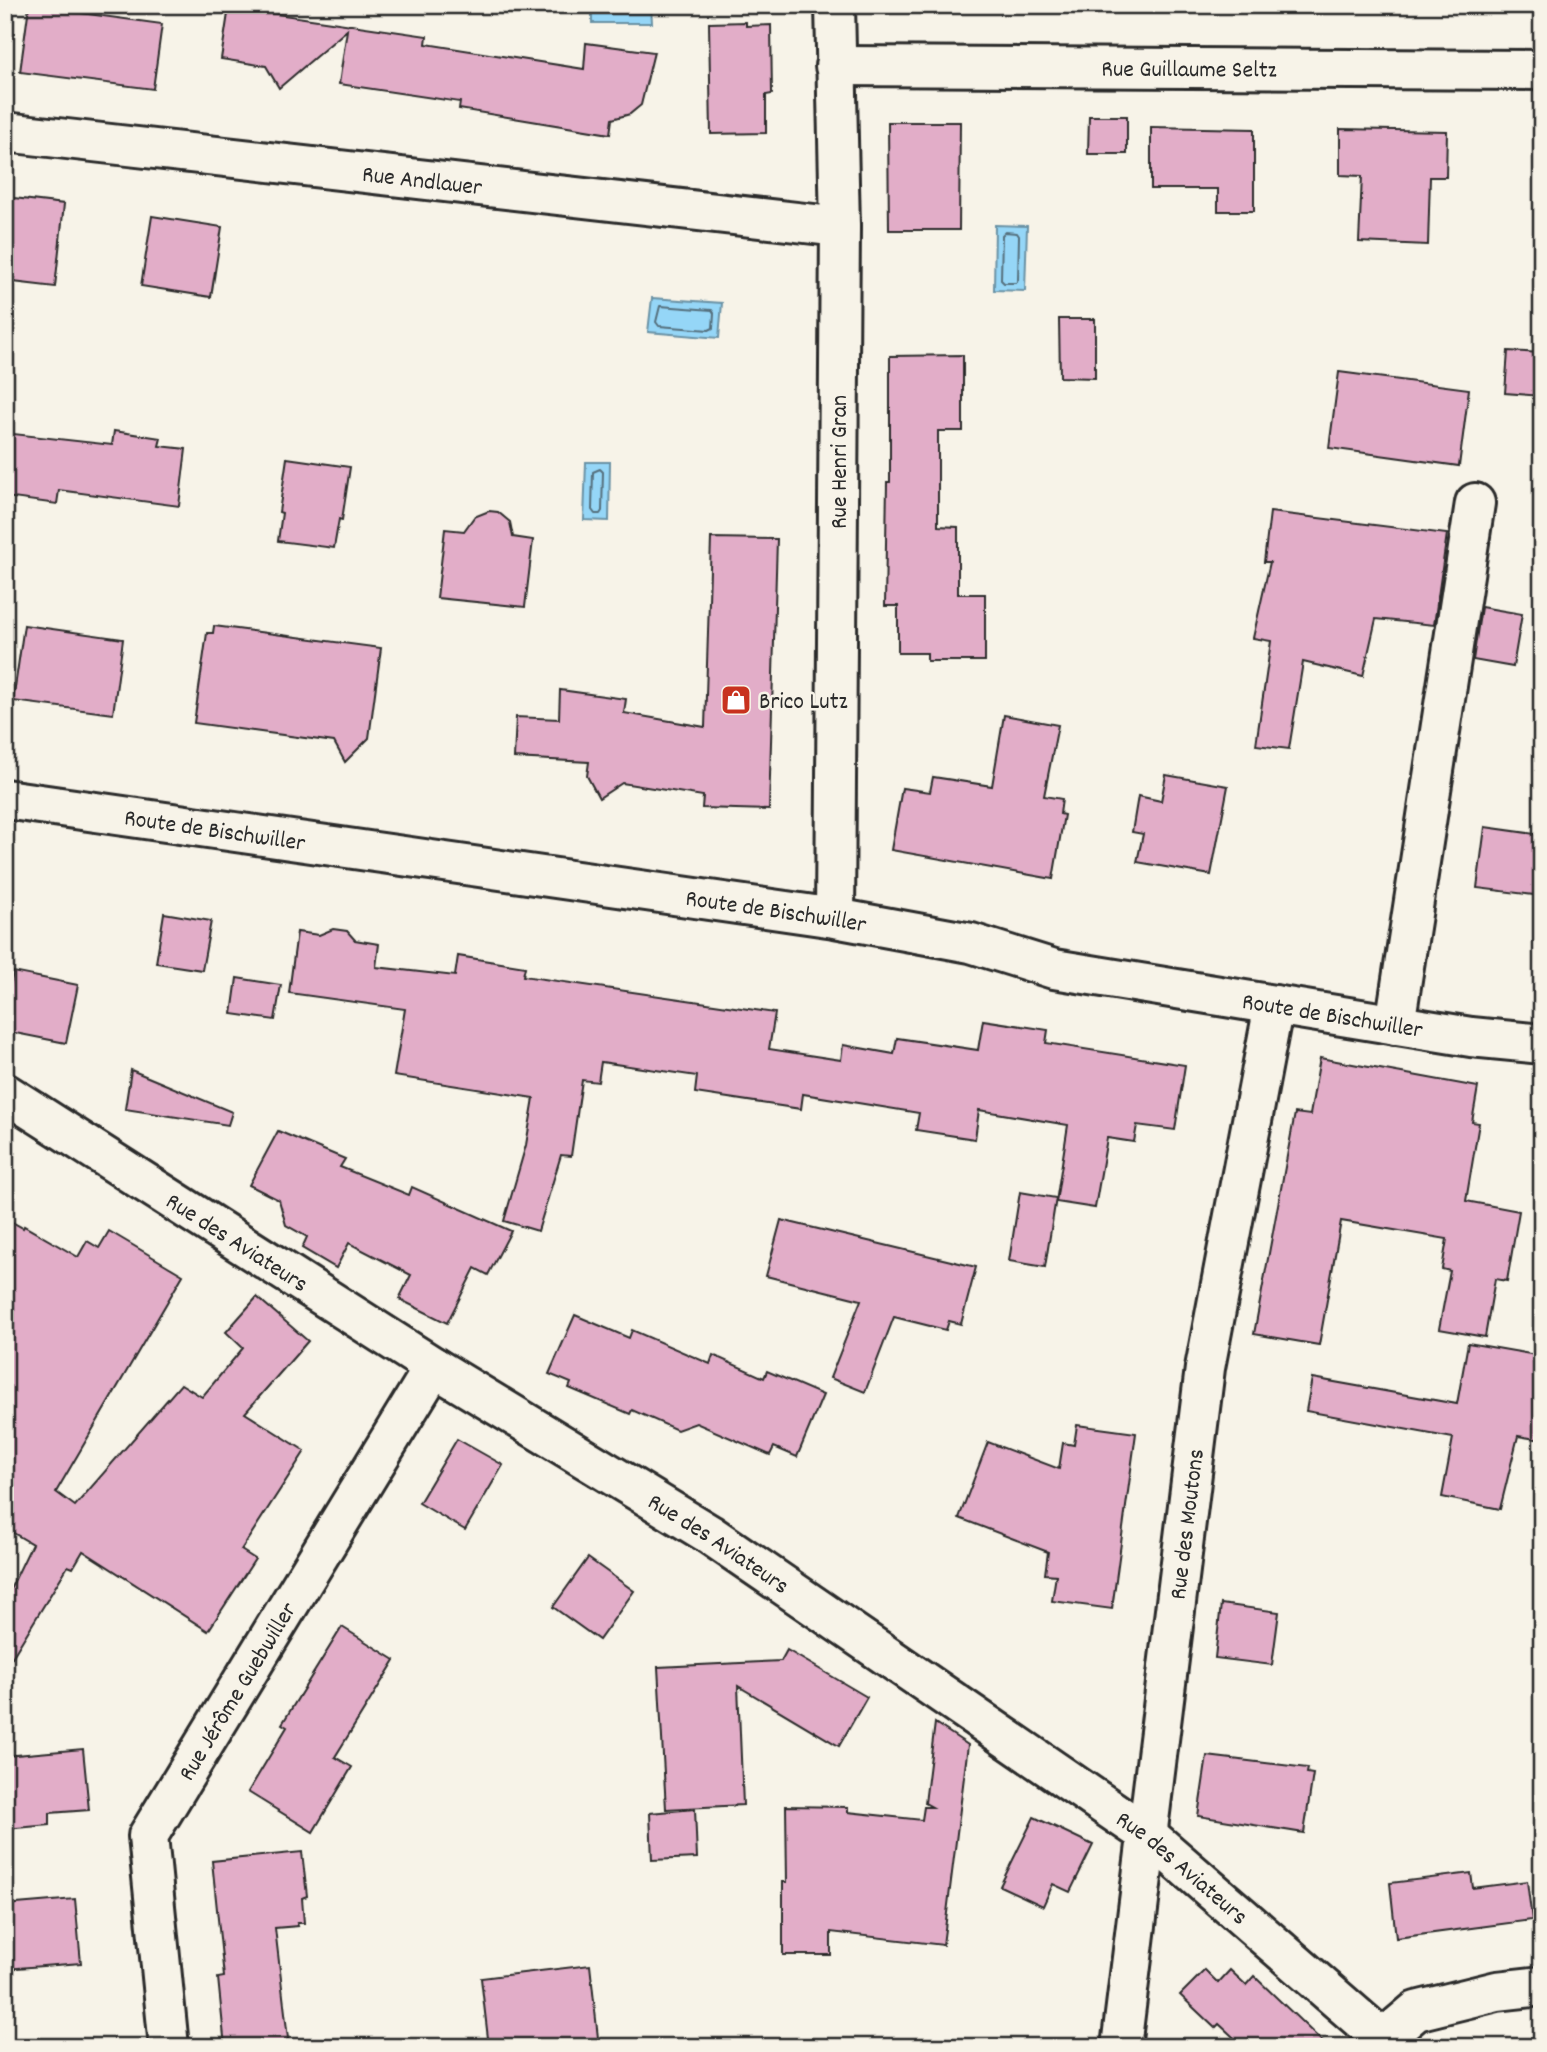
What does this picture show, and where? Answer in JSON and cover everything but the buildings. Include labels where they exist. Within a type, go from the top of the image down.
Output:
[{"type":"street","name":"Rue Henri Gran","points":[[835,5],[840,227],[835,918]]},
{"type":"street","name":"Rue Guillaume Seltz","points":[[835,66],[1542,70]]},
{"type":"street","name":"Rue Andlauer","points":[[5,132],[840,227]]},
{"type":"street","points":[[1395,1025],[1475,503]]},
{"type":"street","name":"Route de Bischwiller","points":[[5,799],[835,918],[971,943],[1054,969],[1471,1037],[1542,1044]]},
{"type":"street","name":"Rue des Moutons","points":[[1121,2047],[1205,1368],[1274,1005]]},
{"type":"street","name":"Rue des Aviateurs","points":[[5,1093],[434,1367],[709,1534],[1148,1835],[1387,2043]]},
{"type":"street","name":"Rue Jérôme Guebwiller","points":[[169,2047],[148,1836],[434,1367]]},
{"type":"street","points":[[1387,2043],[1416,2011],[1497,1992],[1542,1986]]},
{"type":"water","points":[[592,5],[651,5],[652,23],[592,23]]},
{"type":"water","points":[[995,225],[1027,226],[1025,291],[994,290]]},
{"type":"water","points":[[652,298],[722,303],[719,338],[648,332]]},
{"type":"water","points":[[586,462],[610,462],[609,521],[584,520]]},
{"type":"place","name":"Brico Lutz","points":[[736,700]]}]
